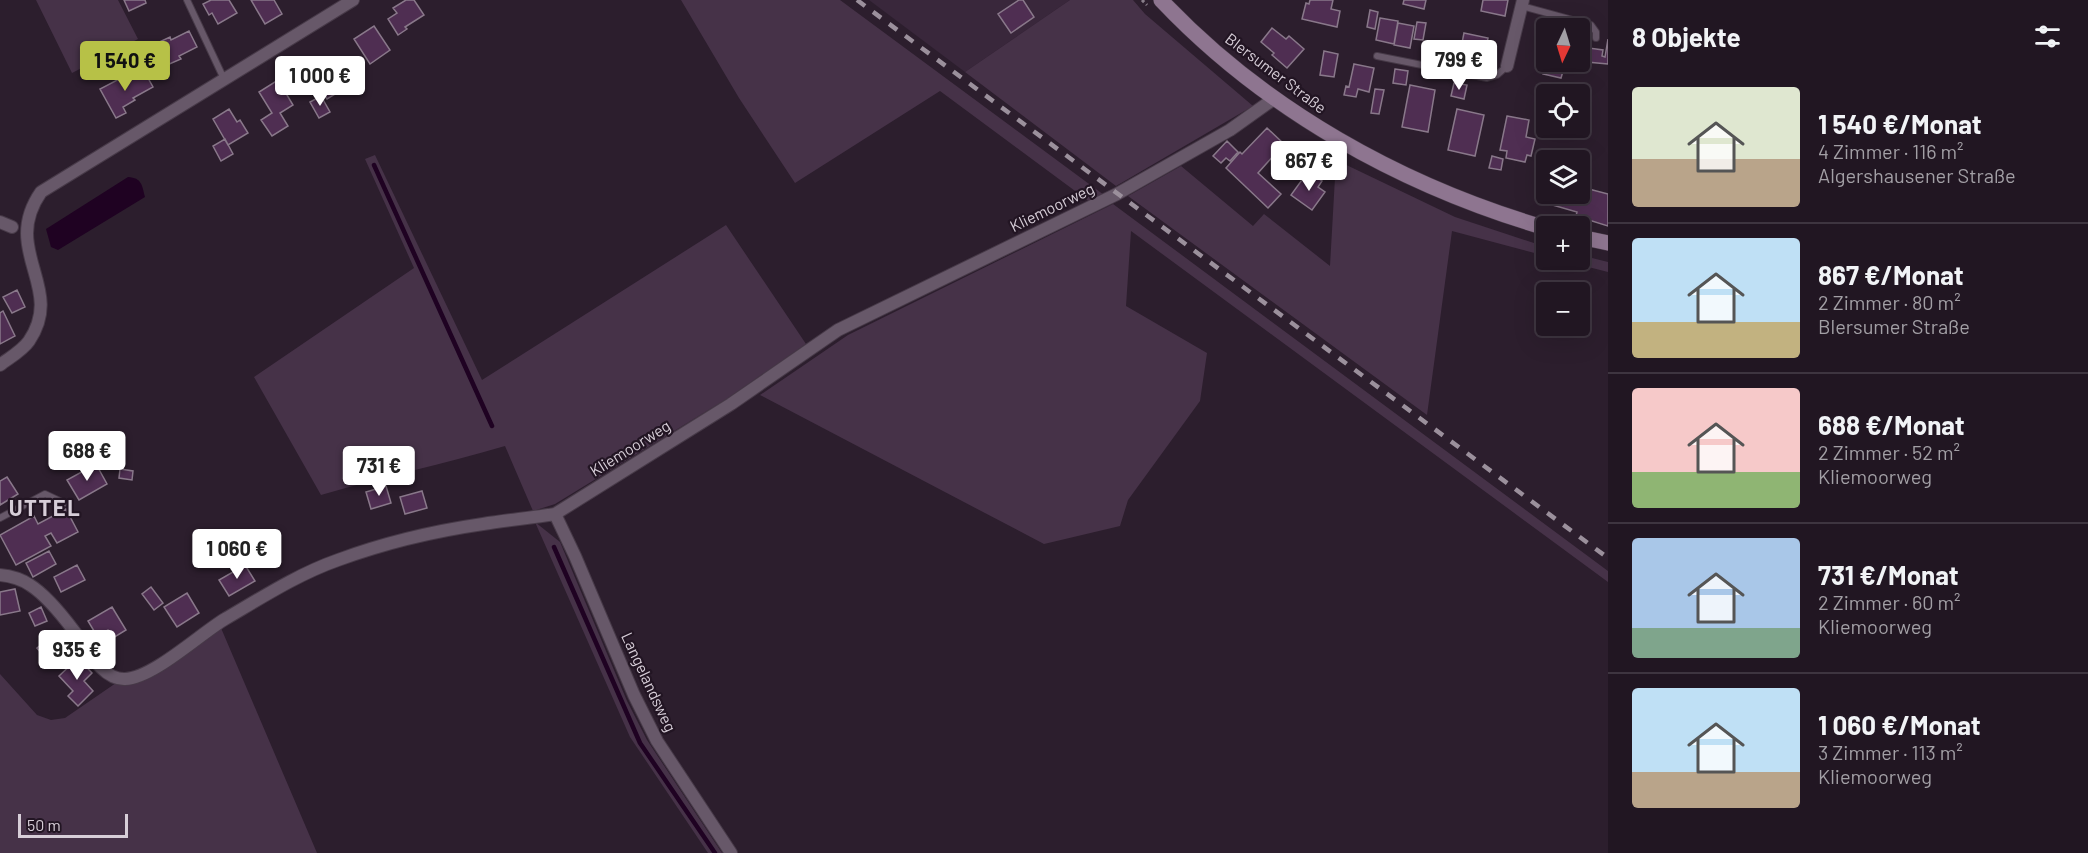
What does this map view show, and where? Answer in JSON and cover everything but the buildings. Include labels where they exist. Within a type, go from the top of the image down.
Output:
[{"type":"main road","name":"Blersumer Straße","points":[[1161,0],[1230,63],[1275,98],[1345,143],[1401,173],[1451,195],[1536,225]]},
{"type":"main road","points":[[1590,239],[1608,243]]},
{"type":"street","points":[[7,229],[20,209],[41,192],[353,0]]},
{"type":"street","points":[[1507,66],[1522,3]]},
{"type":"street","name":"Kliemoorweg","points":[[0,575],[31,585],[73,630],[106,672],[115,678],[134,678],[154,668],[213,626],[294,580],[336,560],[383,546],[482,524],[555,514],[731,404],[838,330],[1117,194],[1230,130],[1275,98]]},
{"type":"street","points":[[0,365],[28,343],[36,326],[35,305],[23,273]]},
{"type":"street","name":"Langelandsweg","points":[[555,514],[634,695],[657,741],[731,853]]},
{"type":"lane","points":[[187,0],[224,79]]},
{"type":"lane","points":[[1522,3],[1591,25],[1596,32],[1596,38]]},
{"type":"lane","points":[[1377,56],[1487,78],[1497,75],[1507,66]]},
{"type":"lane","points":[[0,518],[45,494],[64,503]]},
{"type":"shaded area","points":[[36,0],[118,0],[138,39],[72,73]]},
{"type":"shaded area","points":[[681,0],[840,0],[1104,195],[1090,202],[940,91],[795,183],[739,98]]},
{"type":"shaded area","points":[[869,0],[1070,0],[965,72]]},
{"type":"shaded area","points":[[1070,0],[1133,0],[1145,14],[1253,106],[1116,186],[965,72]]},
{"type":"shaded area","points":[[375,155],[482,380],[726,225],[806,344],[728,398],[555,504],[533,511],[505,446],[321,495],[254,377],[414,268],[365,159]]},
{"type":"shaded area","points":[[1336,160],[1455,217],[1536,244],[1536,253],[1452,231],[1427,415],[1128,196],[1181,166],[1253,226],[1264,214],[1330,266]]},
{"type":"shaded area","points":[[128,177],[139,181],[145,197],[58,250],[51,247],[46,229]]},
{"type":"shaded area","points":[[1113,204],[1608,571],[1608,582],[1131,231],[1126,306],[1207,353],[1200,401],[1128,500],[1120,526],[1044,544],[760,395],[848,335]]},
{"type":"shaded area","points":[[1590,258],[1608,262],[1608,272],[1590,267]]},
{"type":"shaded area","points":[[535,522],[560,542],[627,701],[647,740],[722,853],[708,853],[630,737]]},
{"type":"shaded area","points":[[221,628],[317,853],[0,853],[0,674],[37,715],[51,720],[65,718],[116,683],[137,682]]},
{"type":"waterway","points":[[374,165],[492,426]]},
{"type":"waterway","points":[[554,547],[640,743],[715,853]]},
{"type":"railway","points":[[857,0],[1608,558]]},
{"type":"district","name":"UTTEL","points":[[45,508]]}]
